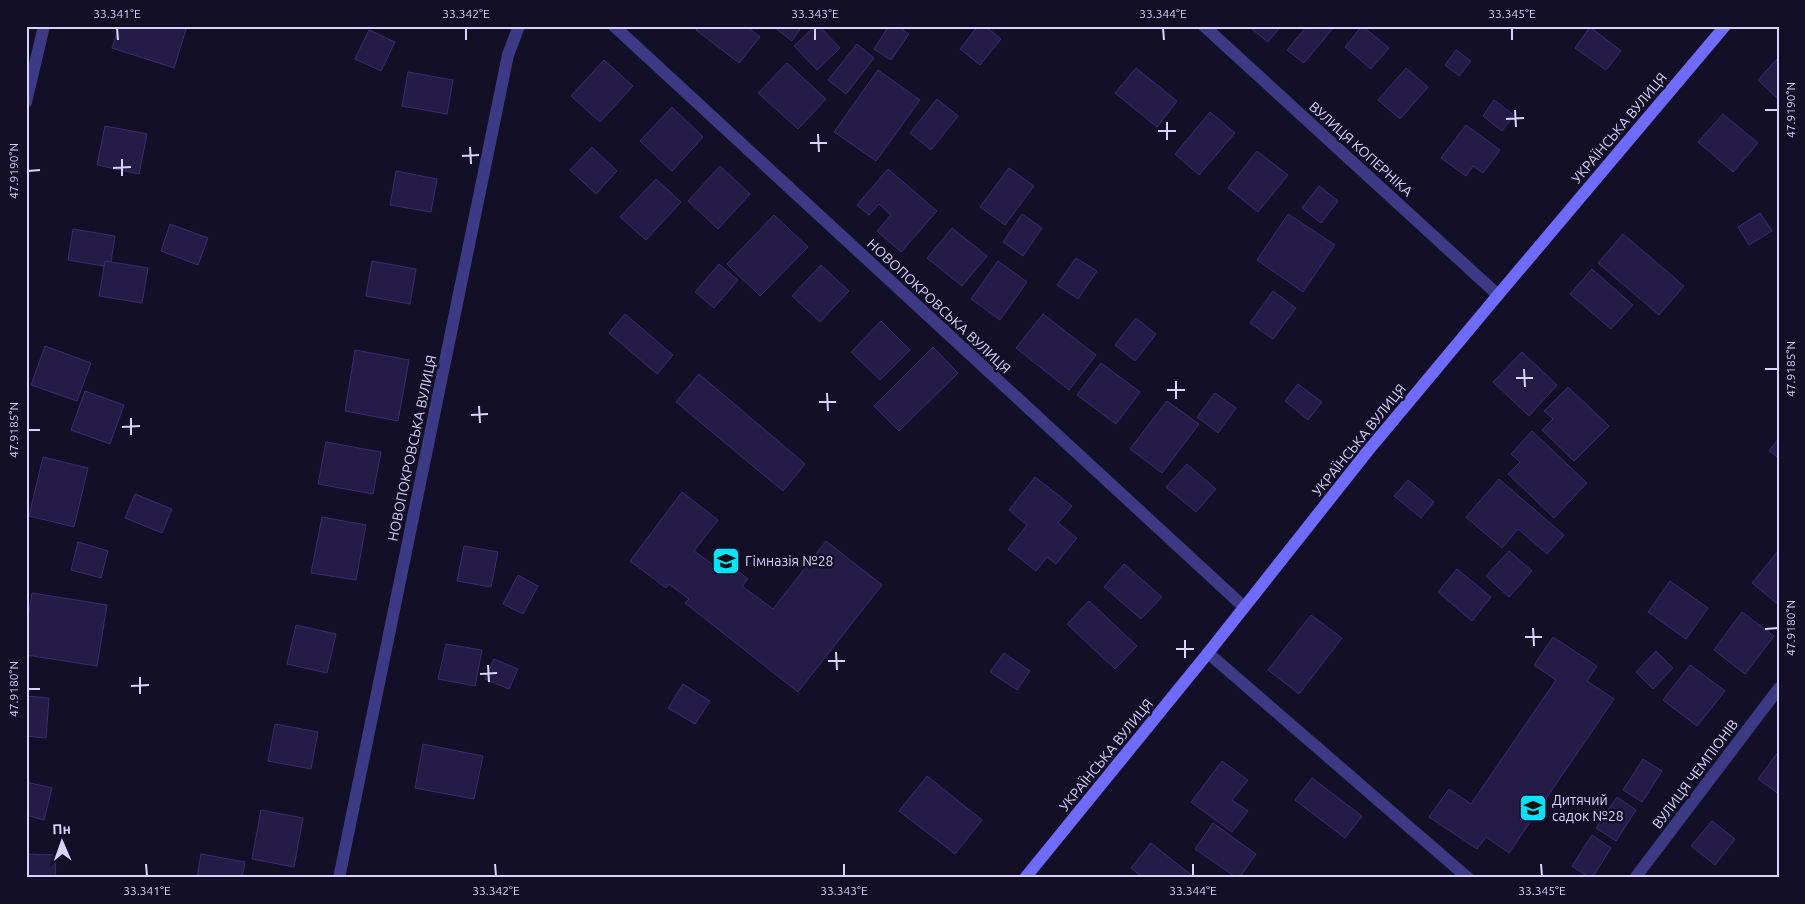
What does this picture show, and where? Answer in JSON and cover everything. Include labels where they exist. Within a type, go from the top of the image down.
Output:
[{"type":"main road","name":"УКРАЇНСЬКА ВУЛИЦЯ","points":[[1025,878],[1368,452],[1725,26]]},
{"type":"street","points":[[26,102],[44,26]]},
{"type":"street","name":"НОВОПОКРОВСЬКА ВУЛИЦЯ","points":[[339,878],[508,55],[518,26]]},
{"type":"street","name":"НОВОПОКРОВСЬКА ВУЛИЦЯ","points":[[614,26],[1244,607]]},
{"type":"street","name":"ВУЛИЦЯ КОПЕРНІКА","points":[[1204,26],[1498,295]]},
{"type":"street","points":[[1208,653],[1468,878]]},
{"type":"street","name":"ВУЛИЦЯ ЧЕМПІОНІВ","points":[[1635,878],[1779,688]]},
{"type":"building","points":[[119,26],[187,26],[174,68],[112,48]]},
{"type":"building","points":[[700,26],[747,26],[760,37],[739,63],[696,30]]},
{"type":"building","points":[[773,26],[802,26],[792,41]]},
{"type":"building","points":[[815,26],[819,26],[840,48],[817,70],[794,46]]},
{"type":"building","points":[[889,26],[898,26],[909,34],[891,60],[874,49]]},
{"type":"building","points":[[978,26],[985,26],[1001,39],[980,65],[960,49]]},
{"type":"building","points":[[1248,26],[1281,26],[1268,42]]},
{"type":"building","points":[[1307,26],[1334,27],[1304,63],[1287,50]]},
{"type":"building","points":[[1362,26],[1389,48],[1371,69],[1345,47]]},
{"type":"building","points":[[1590,27],[1621,51],[1606,70],[1575,48]]},
{"type":"building","points":[[369,30],[395,42],[381,71],[355,59]]},
{"type":"building","points":[[857,44],[874,58],[846,94],[828,80]]},
{"type":"building","points":[[1456,50],[1471,61],[1459,76],[1445,65]]},
{"type":"building","points":[[1779,59],[1778,99],[1758,80]]},
{"type":"building","points":[[604,60],[633,86],[600,122],[571,96]]},
{"type":"building","points":[[787,63],[826,99],[798,129],[758,93]]},
{"type":"building","points":[[1136,68],[1177,101],[1157,127],[1115,93]]},
{"type":"building","points":[[1406,68],[1428,87],[1400,119],[1378,100]]},
{"type":"building","points":[[878,70],[920,100],[876,161],[834,132]]},
{"type":"building","points":[[408,72],[453,80],[447,114],[402,106]]},
{"type":"building","points":[[937,99],[958,116],[931,150],[910,133]]},
{"type":"building","points":[[1494,100],[1514,115],[1502,131],[1483,116]]},
{"type":"building","points":[[672,107],[703,137],[672,171],[640,141]]},
{"type":"building","points":[[1210,112],[1235,133],[1199,175],[1175,154]]},
{"type":"building","points":[[1723,114],[1758,143],[1733,172],[1698,142]]},
{"type":"building","points":[[1466,125],[1500,150],[1483,173],[1473,166],[1466,176],[1441,158]]},
{"type":"building","points":[[105,126],[147,134],[139,174],[97,165]]},
{"type":"building","points":[[592,147],[617,171],[596,194],[570,170]]},
{"type":"building","points":[[1257,151],[1288,175],[1258,212],[1228,188]]},
{"type":"building","points":[[720,166],[750,194],[718,229],[688,201]]},
{"type":"building","points":[[1009,168],[1034,186],[1005,225],[980,207]]},
{"type":"building","points":[[888,169],[937,211],[901,252],[877,231],[891,215],[879,204],[869,215],[857,205]]},
{"type":"building","points":[[396,171],[437,179],[431,212],[390,205]]},
{"type":"building","points":[[656,179],[681,202],[646,240],[620,217]]},
{"type":"building","points":[[1319,186],[1338,201],[1321,223],[1302,208]]},
{"type":"building","points":[[1760,213],[1772,231],[1749,245],[1738,227]]},
{"type":"building","points":[[1022,214],[1042,228],[1023,256],[1003,242]]},
{"type":"building","points":[[1288,214],[1335,245],[1303,292],[1257,260]]},
{"type":"building","points":[[774,215],[808,247],[760,296],[727,264]]},
{"type":"building","points":[[170,224],[208,238],[198,265],[161,251]]},
{"type":"building","points":[[952,228],[987,256],[962,286],[927,258]]},
{"type":"building","points":[[73,229],[115,236],[111,262],[105,261],[104,266],[68,260]]},
{"type":"building","points":[[1623,234],[1684,286],[1659,315],[1598,263]]},
{"type":"building","points":[[1076,258],[1097,271],[1078,299],[1057,285]]},
{"type":"building","points":[[105,261],[148,268],[142,303],[99,296]]},
{"type":"building","points":[[372,261],[416,269],[410,304],[366,296]]},
{"type":"building","points":[[998,261],[1027,282],[1000,320],[971,299]]},
{"type":"building","points":[[719,264],[738,280],[714,308],[695,292]]},
{"type":"building","points":[[821,265],[849,291],[820,322],[792,296]]},
{"type":"building","points":[[1592,269],[1633,305],[1611,329],[1570,294]]},
{"type":"building","points":[[1273,291],[1296,308],[1273,339],[1250,323]]},
{"type":"building","points":[[625,314],[673,355],[657,374],[609,333]]},
{"type":"building","points":[[1043,314],[1096,355],[1069,390],[1016,348]]},
{"type":"building","points":[[1136,318],[1156,334],[1135,361],[1115,345]]},
{"type":"building","points":[[881,321],[910,350],[880,380],[851,352]]},
{"type":"building","points":[[45,346],[91,363],[77,401],[31,385]]},
{"type":"building","points":[[933,347],[958,373],[899,431],[874,406]]},
{"type":"building","points":[[355,350],[409,360],[398,421],[345,411]]},
{"type":"building","points":[[1522,352],[1557,385],[1529,416],[1493,382]]},
{"type":"building","points":[[1101,363],[1140,392],[1116,424],[1077,395]]},
{"type":"building","points":[[699,374],[805,464],[783,491],[676,402]]},
{"type":"building","points":[[1298,384],[1322,402],[1308,420],[1285,401]]},
{"type":"building","points":[[1568,387],[1609,426],[1574,461],[1542,430],[1553,419],[1544,411]]},
{"type":"building","points":[[85,391],[124,405],[110,444],[71,430]]},
{"type":"building","points":[[1215,393],[1236,408],[1218,433],[1197,417]]},
{"type":"building","points":[[1167,401],[1199,424],[1162,473],[1130,449]]},
{"type":"building","points":[[1532,431],[1587,483],[1554,518],[1508,474],[1520,462],[1511,454]]},
{"type":"building","points":[[1779,438],[1779,458],[1769,451]]},
{"type":"building","points":[[326,442],[381,452],[373,494],[318,484]]},
{"type":"building","points":[[43,457],[88,468],[74,527],[29,516]]},
{"type":"building","points":[[1187,464],[1216,489],[1196,512],[1166,487]]},
{"type":"building","points":[[1035,477],[1072,506],[1058,523],[1077,538],[1056,564],[1047,557],[1036,571],[1008,549],[1027,525],[1009,510]]},
{"type":"building","points":[[1499,479],[1564,535],[1547,554],[1518,529],[1502,548],[1466,517]]},
{"type":"building","points":[[1408,480],[1434,502],[1421,518],[1394,496]]},
{"type":"building","points":[[682,492],[718,520],[694,551],[715,566],[721,558],[748,579],[742,586],[773,609],[826,541],[882,585],[798,692],[685,603],[689,599],[669,584],[666,588],[630,561]]},
{"type":"building","points":[[135,494],[172,509],[162,533],[125,518]]},
{"type":"building","points":[[322,517],[366,525],[356,580],[311,573]]},
{"type":"building","points":[[78,542],[108,551],[101,578],[71,570]]},
{"type":"building","points":[[464,546],[498,552],[491,587],[457,581]]},
{"type":"building","points":[[1779,550],[1779,605],[1752,583]]},
{"type":"building","points":[[1509,551],[1532,571],[1509,597],[1486,576]]},
{"type":"building","points":[[1124,564],[1162,597],[1141,619],[1104,587]]},
{"type":"building","points":[[1457,569],[1491,597],[1472,621],[1438,592]]},
{"type":"building","points":[[518,575],[538,586],[523,614],[503,604]]},
{"type":"building","points":[[1670,581],[1708,608],[1686,639],[1648,612]]},
{"type":"building","points":[[32,593],[107,605],[97,666],[26,655],[26,630]]},
{"type":"building","points":[[1089,601],[1137,646],[1115,669],[1067,624]]},
{"type":"building","points":[[1742,612],[1774,636],[1745,674],[1714,650]]},
{"type":"building","points":[[1311,615],[1342,638],[1299,694],[1268,670]]},
{"type":"building","points":[[296,625],[336,634],[327,673],[287,664]]},
{"type":"building","points":[[1553,637],[1597,666],[1587,681],[1614,699],[1509,853],[1486,837],[1477,849],[1429,817],[1449,789],[1471,804],[1556,680],[1534,665]]},
{"type":"building","points":[[446,644],[482,650],[475,686],[438,679]]},
{"type":"building","points":[[1656,651],[1673,668],[1653,689],[1636,672]]},
{"type":"building","points":[[1004,653],[1030,671],[1017,690],[990,672]]},
{"type":"building","points":[[494,659],[518,669],[509,689],[485,679]]},
{"type":"building","points":[[1690,665],[1725,691],[1697,726],[1663,700]]},
{"type":"building","points":[[683,684],[710,701],[695,724],[668,708]]},
{"type":"building","points":[[26,696],[49,698],[46,738],[26,736]]},
{"type":"building","points":[[275,724],[318,732],[311,769],[268,761]]},
{"type":"building","points":[[423,744],[483,756],[474,799],[415,788]]},
{"type":"building","points":[[1779,751],[1779,794],[1758,779]]},
{"type":"building","points":[[1643,759],[1662,771],[1642,802],[1623,790]]},
{"type":"building","points":[[1222,761],[1248,780],[1232,800],[1248,811],[1232,832],[1191,802]]},
{"type":"building","points":[[927,776],[982,820],[955,854],[899,811]]},
{"type":"building","points":[[1312,778],[1362,816],[1345,838],[1295,800]]},
{"type":"building","points":[[26,782],[52,788],[44,820],[26,815]]},
{"type":"building","points":[[1617,797],[1636,810],[1616,841],[1596,828]]},
{"type":"building","points":[[261,810],[303,818],[294,867],[252,859]]},
{"type":"building","points":[[1712,821],[1735,839],[1715,865],[1691,846]]},
{"type":"building","points":[[1213,823],[1256,854],[1239,878],[1195,849]]},
{"type":"building","points":[[1592,835],[1611,848],[1592,878],[1590,878],[1572,866]]},
{"type":"building","points":[[1151,843],[1195,878],[1143,878],[1131,868]]},
{"type":"building","points":[[26,854],[56,855],[55,878],[26,878]]},
{"type":"building","points":[[201,854],[245,862],[242,878],[197,878]]},
{"type":"place","name":"Гімназія №28","points":[[726,561]]},
{"type":"place","name":"Дитячий садок №28","points":[[1533,808]]}]
